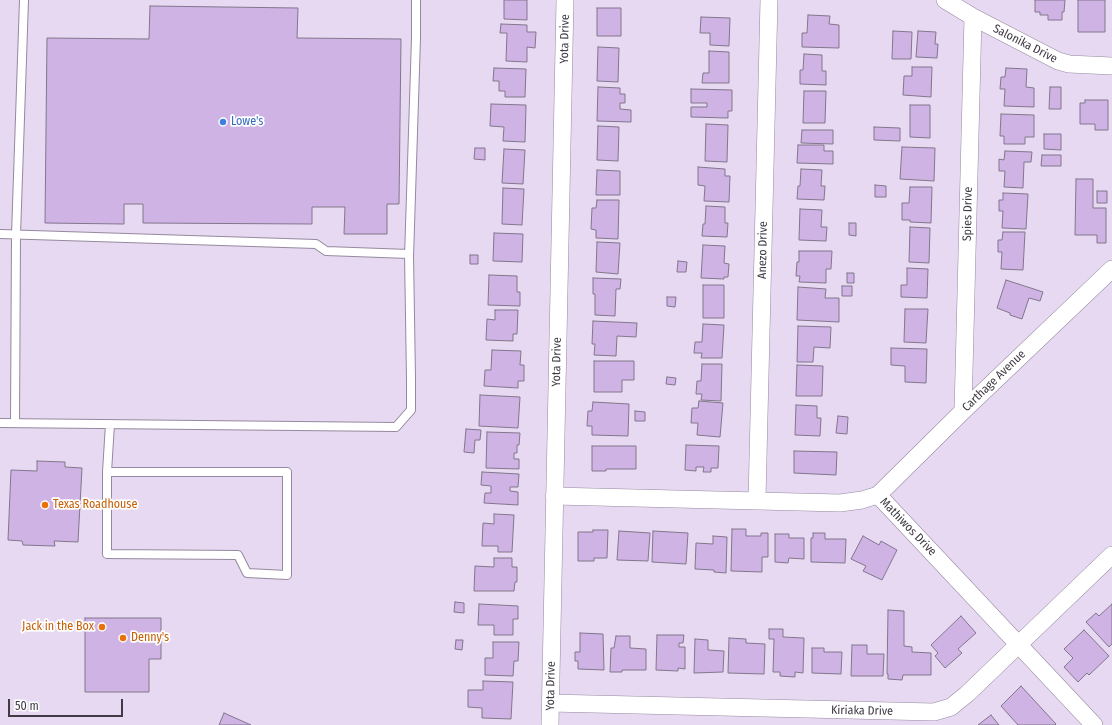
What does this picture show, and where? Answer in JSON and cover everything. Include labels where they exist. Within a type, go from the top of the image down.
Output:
[{"type":"street","name":"Yota Drive","points":[[550,725],[565,0]]},
{"type":"street","name":"Anezo Drive","points":[[758,500],[769,0]]},
{"type":"street","name":"Salonika Drive","points":[[945,0],[972,17],[1058,61],[1069,64],[1112,66]]},
{"type":"street","name":"Spies Drive","points":[[963,410],[972,17]]},
{"type":"street","name":"Carthage Avenue","points":[[878,495],[963,410],[1112,269]]},
{"type":"street","name":"Mathiwos Drive","points":[[554,496],[840,503],[862,500],[878,495],[1094,725]]},
{"type":"street","name":"Kiriaka Drive","points":[[550,703],[934,712],[951,707],[967,694],[1112,555]]},
{"type":"lane","points":[[15,423],[16,235],[24,0]]},
{"type":"lane","points":[[0,423],[396,427],[411,410],[409,257],[416,0]]},
{"type":"lane","points":[[0,234],[316,244],[326,251],[409,254],[409,257]]},
{"type":"lane","points":[[107,472],[288,472],[288,575],[247,573],[238,555],[107,554],[107,472],[110,424]]},
{"type":"building","points":[[504,0],[527,0],[527,20],[504,19]]},
{"type":"building","points":[[1035,0],[1065,0],[1062,20],[1048,20],[1048,15],[1040,15],[1040,12],[1035,12]]},
{"type":"building","points":[[1078,0],[1105,0],[1105,32],[1078,32]]},
{"type":"building","name":"Lowe's","points":[[150,6],[298,8],[297,38],[401,39],[399,204],[387,204],[387,234],[344,234],[345,207],[312,207],[312,224],[143,223],[143,204],[124,204],[124,224],[45,223],[47,38],[149,39]]},
{"type":"building","points":[[597,8],[621,8],[621,36],[597,36]]},
{"type":"building","points":[[808,15],[830,16],[829,24],[839,25],[839,48],[802,47],[802,33],[807,33]]},
{"type":"building","points":[[701,17],[730,18],[729,46],[710,45],[710,33],[700,33]]},
{"type":"building","points":[[501,24],[527,25],[527,32],[536,32],[535,48],[527,47],[527,62],[506,61],[507,33],[500,33]]},
{"type":"building","points":[[893,31],[912,32],[911,59],[892,59]]},
{"type":"building","points":[[918,31],[936,32],[935,44],[938,44],[937,58],[916,57]]},
{"type":"building","points":[[598,47],[619,48],[618,82],[597,81]]},
{"type":"building","points":[[709,51],[729,52],[729,83],[702,83],[703,73],[709,73]]},
{"type":"building","points":[[804,54],[822,55],[822,71],[826,71],[826,85],[800,84],[800,70],[803,70]]},
{"type":"building","points":[[912,67],[932,67],[931,97],[903,95],[904,76],[912,76]]},
{"type":"building","points":[[494,68],[526,69],[525,97],[505,97],[505,91],[499,91],[499,81],[493,81]]},
{"type":"building","points":[[1006,68],[1027,69],[1026,87],[1034,88],[1034,107],[1004,106],[1005,89],[1000,89],[1001,77],[1005,77]]},
{"type":"building","points":[[598,87],[620,88],[620,94],[625,94],[625,103],[620,103],[620,109],[631,110],[631,122],[597,121]]},
{"type":"building","points":[[1050,87],[1061,87],[1061,109],[1049,109]]},
{"type":"building","points":[[691,89],[732,90],[732,111],[728,111],[728,118],[691,117],[691,107],[707,107],[707,103],[691,103]]},
{"type":"building","points":[[804,91],[826,91],[825,123],[803,123]]},
{"type":"building","points":[[1085,100],[1108,100],[1108,130],[1095,130],[1095,124],[1080,124],[1080,103],[1085,103]]},
{"type":"building","points":[[491,104],[526,105],[525,142],[503,141],[504,127],[490,126]]},
{"type":"building","points":[[910,105],[930,105],[930,138],[910,137]]},
{"type":"building","points":[[1001,114],[1034,115],[1034,137],[1025,137],[1025,144],[1004,144],[1004,136],[1000,136]]},
{"type":"building","points":[[706,124],[728,125],[727,162],[705,161]]},
{"type":"building","points":[[598,126],[619,127],[618,161],[597,160]]},
{"type":"building","points":[[874,127],[900,128],[900,141],[874,140]]},
{"type":"building","points":[[802,130],[833,130],[833,144],[801,143]]},
{"type":"building","points":[[1044,134],[1061,134],[1061,150],[1044,149]]},
{"type":"building","points":[[798,145],[824,145],[824,151],[833,151],[833,164],[797,163]]},
{"type":"building","points":[[902,147],[935,148],[934,181],[900,179]]},
{"type":"building","points":[[475,148],[485,148],[485,160],[474,159]]},
{"type":"building","points":[[504,149],[525,150],[523,184],[502,183]]},
{"type":"building","points":[[1005,151],[1032,152],[1031,162],[1024,162],[1023,188],[1004,187],[1005,171],[999,171],[999,159],[1004,160]]},
{"type":"building","points":[[1042,155],[1061,155],[1061,166],[1041,166]]},
{"type":"building","points":[[698,167],[725,169],[725,176],[730,176],[729,202],[704,201],[705,186],[698,185]]},
{"type":"building","points":[[801,169],[822,170],[821,186],[825,186],[824,200],[797,199],[798,186],[800,186]]},
{"type":"building","points":[[597,170],[620,171],[620,195],[596,195]]},
{"type":"building","points":[[1076,179],[1093,179],[1093,208],[1106,208],[1106,243],[1097,243],[1097,235],[1075,235]]},
{"type":"building","points":[[875,185],[886,186],[886,197],[875,197]]},
{"type":"building","points":[[910,187],[932,187],[931,223],[902,220],[902,203],[909,203]]},
{"type":"building","points":[[503,188],[524,189],[522,225],[502,224]]},
{"type":"building","points":[[1097,191],[1107,191],[1107,203],[1097,203]]},
{"type":"building","points":[[1003,193],[1028,194],[1026,229],[1002,228],[1003,211],[999,211],[999,200],[1003,200]]},
{"type":"building","points":[[597,200],[619,200],[618,239],[596,238],[596,230],[591,229],[592,208],[596,208]]},
{"type":"building","points":[[706,206],[725,207],[725,223],[728,223],[727,237],[702,236],[703,224],[705,224]]},
{"type":"building","points":[[800,209],[822,210],[821,227],[827,227],[826,241],[799,240]]},
{"type":"building","points":[[849,223],[856,223],[856,236],[849,235]]},
{"type":"building","points":[[910,227],[930,228],[929,263],[909,262]]},
{"type":"building","points":[[1003,232],[1025,232],[1023,270],[1001,269],[1002,252],[998,252],[998,240],[1002,240]]},
{"type":"building","points":[[494,233],[523,234],[522,262],[493,261]]},
{"type":"building","points":[[597,242],[620,243],[618,274],[596,272]]},
{"type":"building","points":[[703,245],[725,246],[724,263],[729,264],[728,277],[724,277],[724,279],[701,278]]},
{"type":"building","points":[[799,251],[832,251],[831,269],[826,269],[826,283],[799,282],[800,276],[796,276],[797,262],[799,262]]},
{"type":"building","points":[[470,255],[478,255],[478,264],[470,264]]},
{"type":"building","points":[[678,261],[687,262],[686,272],[677,272]]},
{"type":"building","points":[[907,268],[928,269],[927,298],[901,297],[901,285],[907,285]]},
{"type":"building","points":[[847,273],[854,273],[854,283],[847,283]]},
{"type":"building","points":[[489,275],[517,276],[517,292],[520,292],[520,306],[488,305]]},
{"type":"building","points":[[593,278],[621,279],[620,289],[616,289],[615,316],[595,315]]},
{"type":"building","points":[[1006,280],[1043,292],[1040,301],[1029,298],[1022,319],[997,308]]},
{"type":"building","points":[[703,285],[724,285],[724,318],[703,318]]},
{"type":"building","points":[[842,286],[852,286],[852,296],[842,296]]},
{"type":"building","points":[[798,287],[826,289],[825,298],[839,298],[839,322],[797,320]]},
{"type":"building","points":[[667,297],[676,297],[675,307],[667,306]]},
{"type":"building","points":[[905,309],[928,309],[926,343],[904,342]]},
{"type":"building","points":[[495,310],[518,310],[517,334],[513,334],[513,341],[486,340],[487,319],[495,320]]},
{"type":"building","points":[[593,321],[637,323],[636,337],[617,336],[616,356],[594,355],[595,344],[592,344]]},
{"type":"building","points":[[703,324],[724,325],[722,358],[701,358],[702,353],[694,353],[695,342],[702,342]]},
{"type":"building","points":[[798,326],[831,327],[830,348],[814,347],[813,362],[797,362]]},
{"type":"building","points":[[891,348],[927,349],[926,383],[905,382],[905,366],[891,365]]},
{"type":"building","points":[[492,350],[521,351],[520,365],[524,365],[524,381],[518,381],[518,388],[484,386],[485,370],[491,370]]},
{"type":"building","points":[[594,361],[634,361],[634,380],[622,380],[622,392],[594,392]]},
{"type":"building","points":[[702,364],[722,364],[721,401],[701,400],[702,394],[696,394],[697,381],[701,381]]},
{"type":"building","points":[[797,365],[823,366],[822,396],[796,396]]},
{"type":"building","points":[[667,377],[676,378],[675,385],[666,384]]},
{"type":"building","points":[[480,395],[520,397],[518,428],[479,426]]},
{"type":"building","points":[[699,401],[723,403],[720,437],[697,435],[698,423],[691,423],[692,408],[698,408]]},
{"type":"building","points":[[593,402],[629,404],[628,436],[592,435],[592,426],[587,426],[588,411],[592,411]]},
{"type":"building","points":[[796,405],[817,406],[817,418],[821,418],[820,436],[795,435]]},
{"type":"building","points":[[635,411],[645,412],[645,421],[635,421]]},
{"type":"building","points":[[838,416],[848,417],[847,434],[836,433]]},
{"type":"building","points":[[466,429],[481,430],[480,440],[475,440],[474,453],[464,452]]},
{"type":"building","points":[[487,432],[520,433],[517,453],[514,453],[514,459],[519,459],[519,469],[486,468]]},
{"type":"building","points":[[686,445],[719,446],[718,468],[711,468],[711,472],[703,472],[704,467],[696,467],[696,471],[685,470]]},
{"type":"building","points":[[592,446],[636,446],[636,469],[606,469],[606,471],[592,471]]},
{"type":"building","points":[[794,451],[837,452],[836,475],[794,473]]},
{"type":"building","name":"Texas Roadhouse","points":[[37,461],[65,462],[65,467],[82,468],[78,542],[54,541],[55,546],[23,545],[22,541],[8,540],[11,470],[37,471]]},
{"type":"building","points":[[482,472],[519,474],[518,487],[510,487],[510,491],[518,492],[518,505],[484,503],[485,493],[491,493],[491,486],[481,485]]},
{"type":"building","points":[[494,514],[514,515],[512,552],[498,552],[498,546],[482,546],[483,523],[494,524]]},
{"type":"building","points":[[732,529],[746,529],[746,536],[761,536],[761,533],[768,533],[768,557],[762,557],[762,572],[731,571]]},
{"type":"building","points":[[593,530],[608,530],[607,558],[594,558],[594,561],[578,561],[578,532],[593,532]]},
{"type":"building","points":[[619,531],[650,533],[648,561],[617,560]]},
{"type":"building","points":[[653,531],[688,533],[686,564],[652,562]]},
{"type":"building","points":[[813,533],[825,533],[825,539],[846,539],[845,563],[811,562],[811,538],[813,538]]},
{"type":"building","points":[[775,534],[789,534],[789,538],[804,538],[804,559],[789,558],[788,563],[775,562]]},
{"type":"building","points":[[713,536],[727,537],[726,573],[714,572],[714,570],[695,569],[696,543],[713,544]]},
{"type":"building","points":[[863,536],[879,545],[881,541],[897,550],[882,580],[863,571],[866,566],[851,559]]},
{"type":"building","points":[[494,558],[512,558],[512,567],[517,567],[517,582],[515,582],[514,591],[474,591],[475,566],[494,567]]},
{"type":"building","points":[[455,602],[464,603],[464,613],[454,612]]},
{"type":"building","points":[[479,604],[518,606],[518,619],[513,619],[513,635],[494,635],[494,625],[478,625]]},
{"type":"building","points":[[1112,604],[1112,644],[1109,647],[1086,622],[1096,613],[1099,616]]},
{"type":"building","points":[[888,610],[904,611],[904,646],[912,647],[912,652],[931,653],[931,675],[903,675],[902,680],[888,679]]},
{"type":"building","points":[[961,616],[976,633],[958,649],[962,653],[945,668],[935,656],[938,653],[931,645]]},
{"type":"building","name":"Denny's","points":[[85,618],[161,618],[161,659],[149,659],[149,692],[85,692]]},
{"type":"building","points":[[769,629],[783,629],[783,637],[804,638],[803,673],[795,672],[795,677],[780,676],[780,672],[773,672],[774,639],[769,639]]},
{"type":"building","points":[[1084,630],[1109,656],[1089,675],[1087,673],[1078,682],[1064,667],[1073,658],[1064,649]]},
{"type":"building","points":[[580,633],[603,634],[604,670],[578,669],[578,661],[575,661],[575,652],[580,652]]},
{"type":"building","points":[[657,635],[684,635],[683,643],[679,643],[679,647],[685,647],[685,669],[678,668],[678,671],[656,670]]},
{"type":"building","points":[[616,636],[630,636],[630,648],[646,649],[646,670],[622,670],[622,672],[610,672],[611,648],[614,648]]},
{"type":"building","points":[[729,638],[746,639],[746,643],[765,644],[764,674],[728,673]]},
{"type":"building","points":[[695,639],[708,640],[708,650],[724,651],[723,672],[694,673]]},
{"type":"building","points":[[456,640],[463,640],[462,650],[455,649]]},
{"type":"building","points":[[493,642],[519,642],[518,661],[514,661],[513,676],[485,675],[485,658],[493,658]]},
{"type":"building","points":[[852,645],[867,645],[867,654],[884,654],[883,676],[851,676]]},
{"type":"building","points":[[812,648],[824,648],[824,652],[842,652],[841,674],[812,673]]},
{"type":"building","points":[[483,681],[513,682],[511,719],[482,718],[482,708],[468,707],[468,690],[483,690]]},
{"type":"building","points":[[1021,686],[1056,724],[1055,725],[1018,725],[1001,706]]},
{"type":"building","points":[[224,713],[251,725],[219,725]]},
{"type":"building","points":[[991,715],[999,725],[978,725]]},
{"type":"place","name":"Lowe's","points":[[223,122]]},
{"type":"place","name":"Texas Roadhouse","points":[[45,505]]},
{"type":"place","name":"Jack in the Box","points":[[102,627]]},
{"type":"place","name":"Denny's","points":[[123,638]]}]
